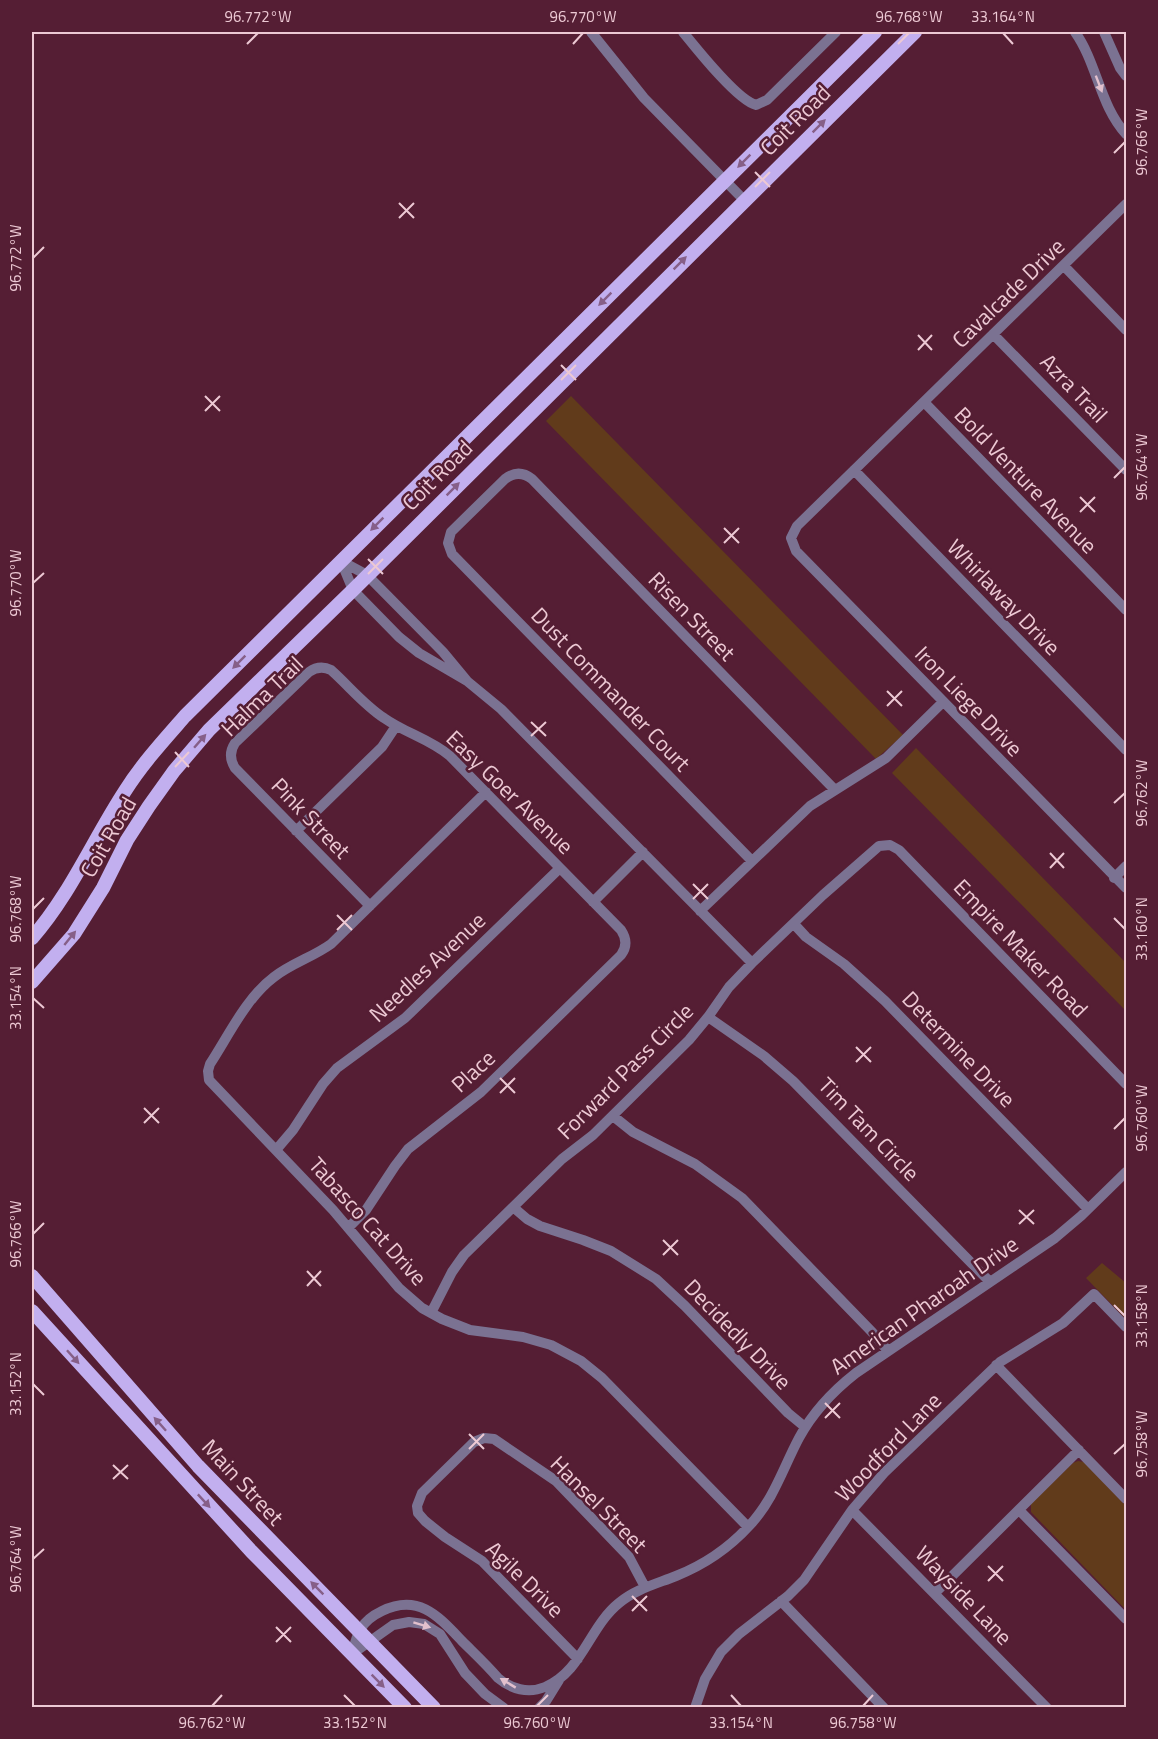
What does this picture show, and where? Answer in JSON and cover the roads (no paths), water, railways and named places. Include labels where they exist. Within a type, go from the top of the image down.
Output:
[{"type":"main road","name":"Coit Road","points":[[32,938],[51,917],[126,790],[185,716],[875,32]]},
{"type":"main road","name":"Coit Road","points":[[32,982],[74,934],[149,806],[174,771],[209,730],[915,32]]},
{"type":"main road","name":"Main Street","points":[[32,1276],[198,1466],[434,1707]]},
{"type":"main road","points":[[33,1312],[50,1297]]},
{"type":"main road","name":"Main Street","points":[[33,1312],[184,1479],[405,1707]]},
{"type":"main road","points":[[184,1479],[198,1466]]},
{"type":"street","points":[[591,32],[644,98],[744,200]]},
{"type":"street","points":[[683,32],[724,78],[749,103],[756,105],[766,100],[834,32]]},
{"type":"street","points":[[1076,32],[1084,44],[1111,114],[1126,134]]},
{"type":"street","points":[[1104,32],[1126,76]]},
{"type":"street","name":"Cavalcade Drive","points":[[792,537],[796,526],[1126,204]]},
{"type":"street","points":[[1064,266],[1126,330]]},
{"type":"street","name":"Azra Trail","points":[[993,334],[1126,470]]},
{"type":"street","name":"Bold Venture Avenue","points":[[924,402],[1126,610]]},
{"type":"street","name":"Whirlaway Drive","points":[[854,470],[1126,750]]},
{"type":"street","name":"Dust Commander Court","points":[[519,474],[505,479],[453,530],[448,540],[453,556],[752,861]]},
{"type":"street","name":"Risen Street","points":[[519,474],[532,479],[834,789]]},
{"type":"street","name":"Iron Liege Drive","points":[[792,537],[796,551],[1126,888]]},
{"type":"street","points":[[341,561],[367,575],[443,652],[466,681]]},
{"type":"street","points":[[341,561],[353,590],[409,645],[466,681],[501,709],[752,963]]},
{"type":"street","name":"Easy Goer Avenue","points":[[321,667],[331,670],[370,708],[396,726],[441,749],[621,930],[626,943]]},
{"type":"street","name":"Halma Trail","points":[[231,755],[235,743],[311,670],[321,667]]},
{"type":"street","points":[[700,911],[810,806],[886,758],[943,702]]},
{"type":"street","points":[[296,831],[382,747],[396,726]]},
{"type":"street","name":"Pink Street","points":[[231,755],[235,768],[370,906]]},
{"type":"street","points":[[370,906],[486,792]]},
{"type":"street","name":"Forward Pass Circle","points":[[431,1313],[461,1259],[690,1040],[729,987],[752,963],[872,850],[885,844]]},
{"type":"street","name":"Empire Maker Road","points":[[885,844],[899,850],[1126,1084]]},
{"type":"street","points":[[593,902],[643,852]]},
{"type":"street","points":[[1114,878],[1126,866]]},
{"type":"street","name":"Needles Avenue","points":[[276,1150],[337,1068],[405,1018],[560,868]]},
{"type":"street","name":"Tabasco Cat Drive","points":[[370,906],[326,947],[280,972],[262,987],[251,1000],[210,1064],[208,1074],[212,1085],[349,1227],[399,1288],[431,1313],[470,1330],[539,1341],[581,1360],[602,1377],[748,1527]]},
{"type":"street","name":"Determine Drive","points":[[794,924],[813,942],[849,968],[885,1001],[1088,1209]]},
{"type":"street","name":"Place","points":[[349,1227],[366,1210],[408,1149],[481,1092],[621,955],[626,943]]},
{"type":"street","name":"Tim Tam Circle","points":[[708,1017],[764,1056],[793,1081],[990,1282]]},
{"type":"street","points":[[613,1116],[633,1132],[696,1164],[742,1198],[888,1351]]},
{"type":"street","name":"American Pharoah Drive","points":[[539,1707],[546,1701],[561,1677],[578,1659],[595,1629],[625,1598],[645,1587],[700,1565],[728,1546],[748,1527],[773,1494],[806,1427],[824,1402],[838,1388],[888,1351],[1047,1244],[1126,1172]]},
{"type":"street","name":"Decidedly Drive","points":[[513,1207],[540,1226],[583,1239],[611,1251],[656,1279],[788,1413],[806,1427]]},
{"type":"street","name":"Woodford Lane","points":[[695,1707],[705,1679],[721,1652],[811,1573],[852,1510],[884,1473],[996,1365],[1063,1323],[1094,1294],[1126,1327]]},
{"type":"street","points":[[996,1365],[1126,1499]]},
{"type":"street","name":"Agile Drive","points":[[486,1438],[474,1442],[422,1493],[417,1506],[418,1513],[445,1537],[482,1561],[578,1659]]},
{"type":"street","name":"Hansel Street","points":[[486,1438],[496,1440],[556,1481],[628,1557],[645,1587]]},
{"type":"street","points":[[935,1593],[1079,1450]]},
{"type":"street","name":"Wayside Lane","points":[[852,1510],[1047,1707]]},
{"type":"street","points":[[1019,1510],[1126,1619]]},
{"type":"street","points":[[781,1601],[884,1707]]},
{"type":"street","name":"American Pharoah Drive","points":[[358,1630],[372,1617],[386,1609],[402,1605],[420,1607],[439,1617],[502,1681],[520,1690],[540,1689],[561,1677]]},
{"type":"street","points":[[352,1654],[393,1625],[409,1622],[424,1624],[444,1638],[459,1665],[472,1680],[485,1694],[504,1707]]},
{"type":"street","points":[[352,1654],[358,1630]]},
{"type":"street","points":[[472,1680],[486,1665]]}]
